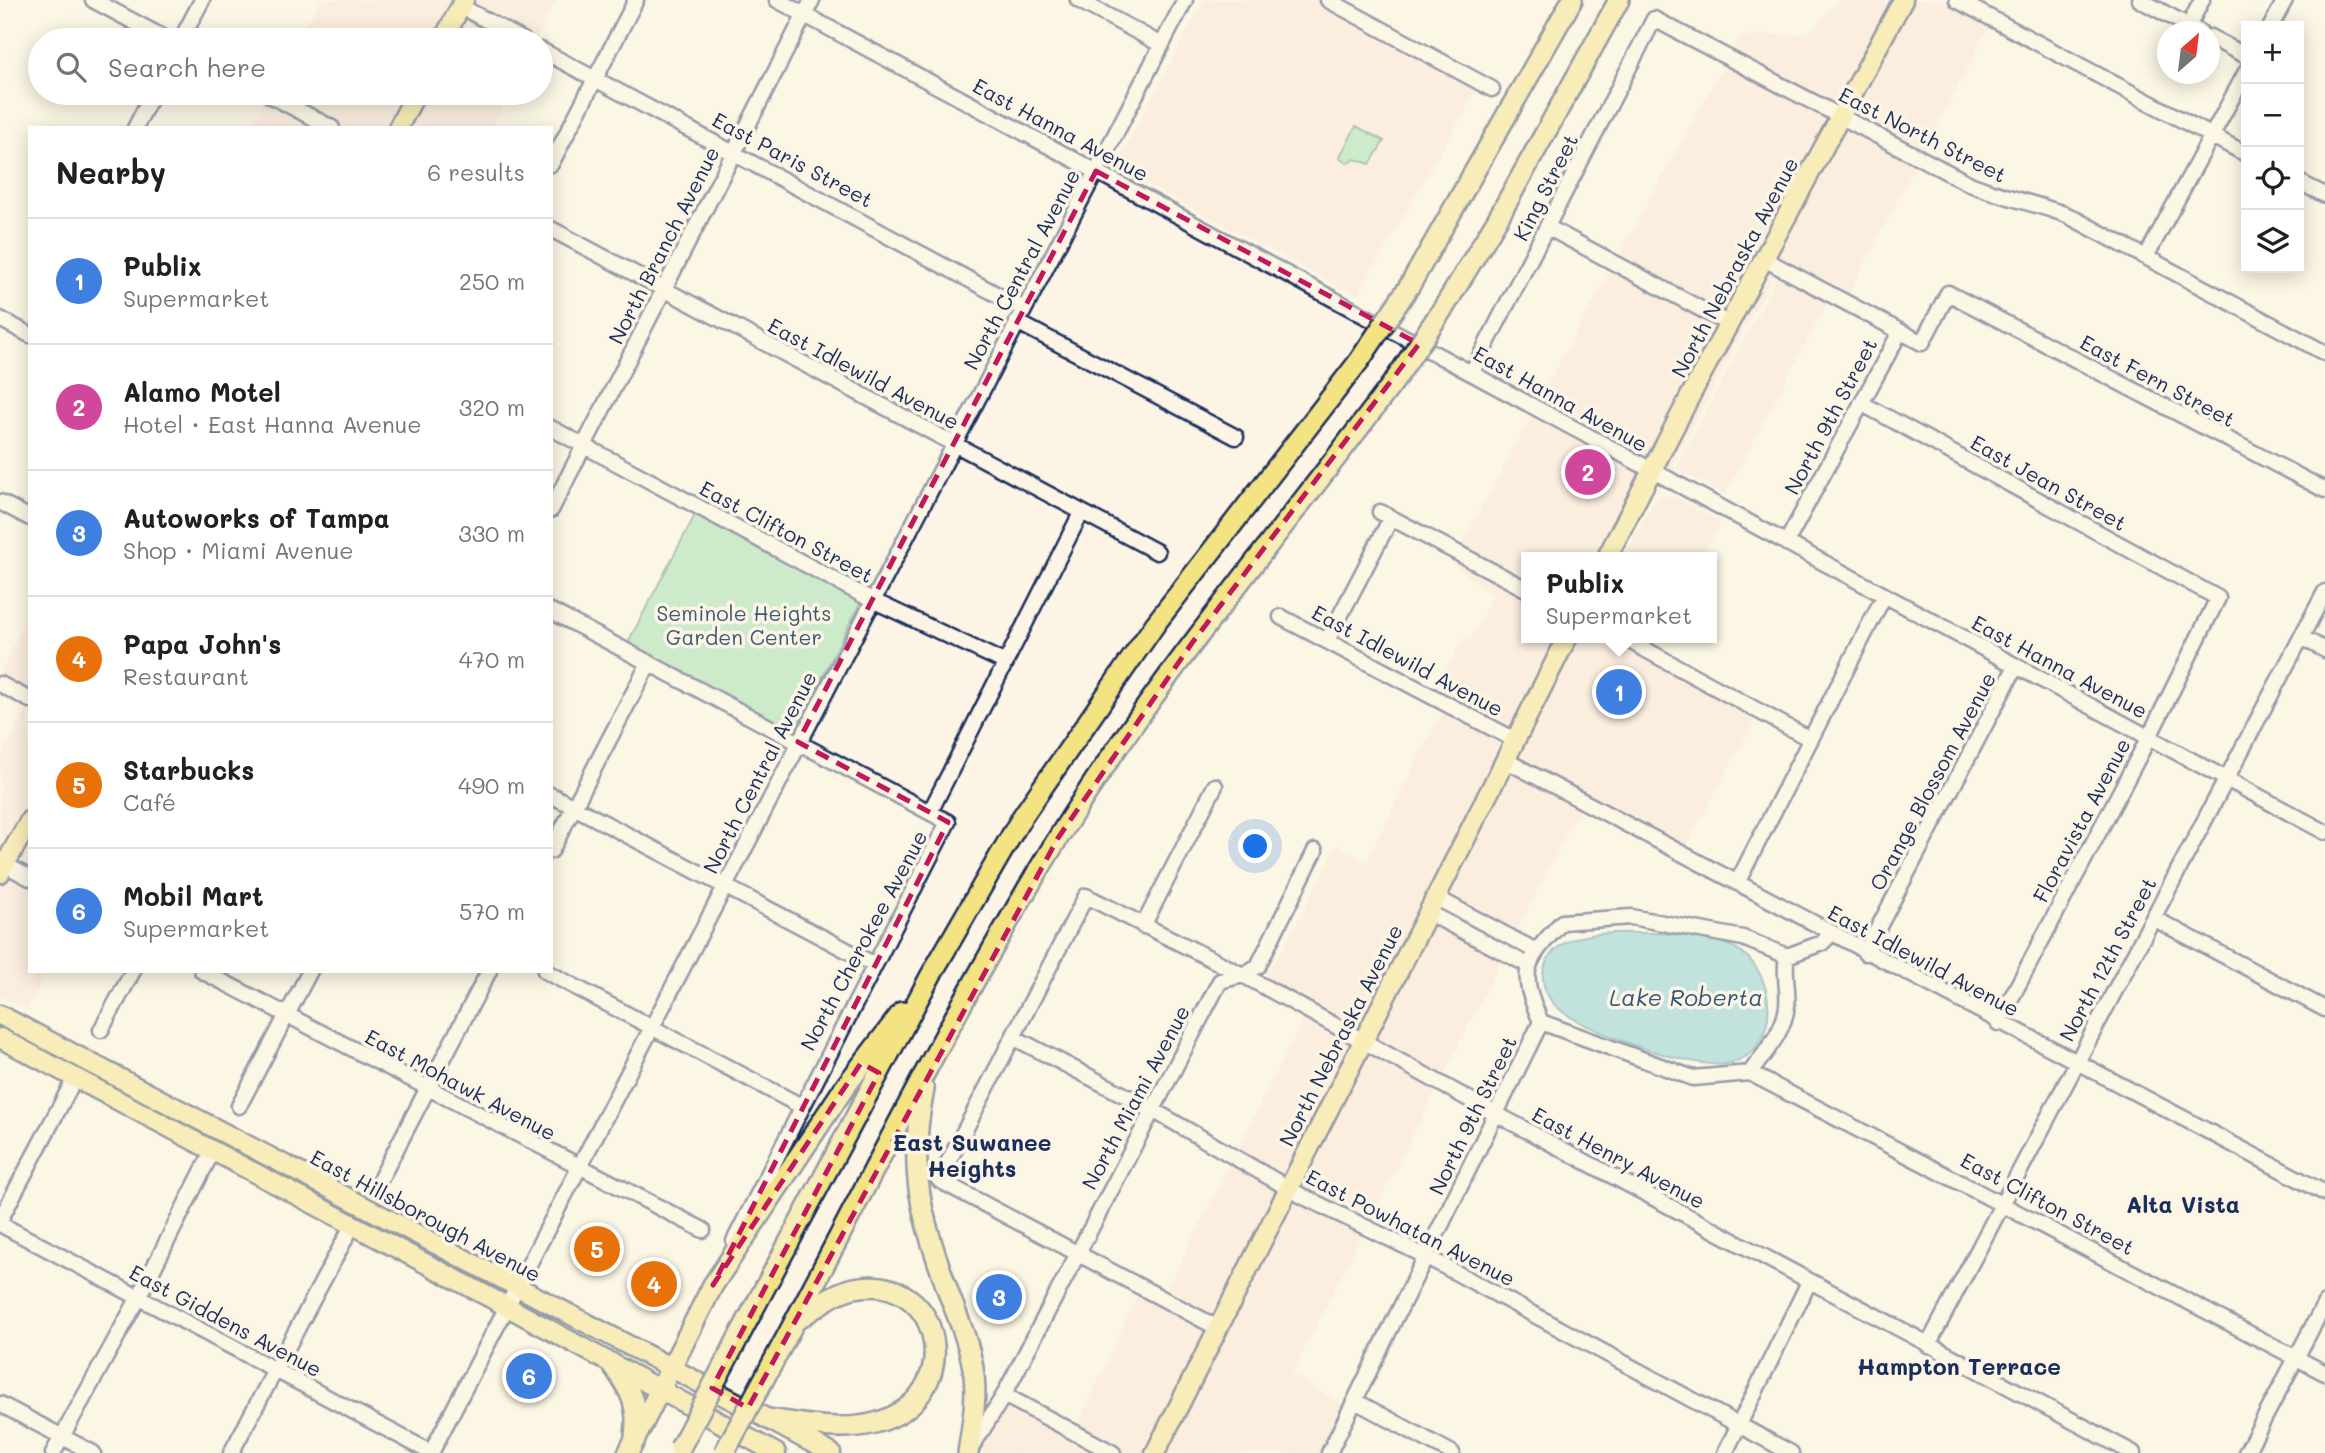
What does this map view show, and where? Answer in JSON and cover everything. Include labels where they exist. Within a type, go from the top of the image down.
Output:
[{"type":"highway","points":[[679,1451],[931,975],[1022,817],[1084,723],[1156,623],[1359,361],[1410,285],[1572,0]]},
{"type":"highway","points":[[724,1453],[929,1068],[1034,878],[1121,742],[1192,643],[1395,380],[1446,304],[1497,220],[1619,0]]},
{"type":"highway","points":[[631,1447],[713,1285],[845,1088],[931,975]]},
{"type":"highway","points":[[929,1068],[918,1121],[917,1188],[931,1243],[971,1360],[975,1391],[968,1453]]},
{"type":"highway","points":[[768,1419],[843,1427],[874,1423],[909,1407],[925,1390],[933,1373],[935,1344],[926,1318],[911,1301],[890,1290],[868,1287],[845,1291],[794,1322]]},
{"type":"highway","points":[[611,1363],[634,1402],[631,1447]]},
{"type":"main road","name":"North Nebraska Avenue","points":[[1610,552],[1903,0]]},
{"type":"main road","points":[[449,28],[462,3]]},
{"type":"main road","points":[[399,126],[410,105]]},
{"type":"main road","name":"North Nebraska Avenue","points":[[1155,1453],[1564,643]]},
{"type":"main road","points":[[1,866],[28,823]]},
{"type":"main road","name":"East Hillsborough Avenue","points":[[0,1015],[516,1289],[671,1365],[831,1453]]},
{"type":"main road","name":"East Hillsborough Avenue","points":[[0,1038],[506,1306],[775,1453]]},
{"type":"street","points":[[93,0],[146,28]]},
{"type":"street","points":[[187,28],[202,0]]},
{"type":"street","points":[[553,160],[636,0]]},
{"type":"street","name":"East Hanna Avenue","points":[[777,0],[2325,832]]},
{"type":"street","name":"North Branch Avenue","points":[[553,506],[812,0]]},
{"type":"street","points":[[1078,0],[1162,45]]},
{"type":"street","name":"North Central Avenue","points":[[431,1453],[1185,0]]},
{"type":"street","points":[[1328,0],[1492,89]]},
{"type":"street","points":[[1956,0],[2241,151]]},
{"type":"street","points":[[2140,0],[2179,21]]},
{"type":"street","points":[[2196,21],[2202,0]]},
{"type":"street","points":[[2274,21],[2285,0]]},
{"type":"street","points":[[462,3],[503,28]]},
{"type":"street","name":"East North Street","points":[[1654,19],[1970,184],[2004,198],[2037,204],[2067,215],[2325,353]]},
{"type":"street","name":"King Street","points":[[1472,372],[1549,228],[1654,19]]},
{"type":"street","points":[[2220,43],[2241,54]]},
{"type":"street","name":"East Paris Street","points":[[553,56],[735,151],[1024,309]]},
{"type":"street","points":[[2146,257],[2241,81]]},
{"type":"street","points":[[136,126],[147,105]]},
{"type":"street","points":[[289,105],[328,126]]},
{"type":"street","points":[[2304,184],[2325,195]]},
{"type":"street","points":[[1549,228],[1730,324]]},
{"type":"street","name":"East Idlewild Avenue","points":[[553,230],[1157,552]]},
{"type":"street","points":[[1764,259],[1900,332]]},
{"type":"street","name":"North 9th Street","points":[[1786,543],[1900,332],[1922,343],[1948,293],[1972,306]]},
{"type":"street","name":"East Fern Street","points":[[1972,306],[2325,491]]},
{"type":"street","points":[[0,318],[28,332]]},
{"type":"street","points":[[1017,323],[1236,438]]},
{"type":"street","name":"East Jean Street","points":[[1861,402],[2218,598]]},
{"type":"street","name":"East Clifton Street","points":[[553,429],[872,600],[1006,663]]},
{"type":"street","points":[[0,502],[28,517]]},
{"type":"street","name":"North Cherokee Avenue","points":[[713,1285],[801,1105],[948,822],[930,812],[1082,513]]},
{"type":"street","points":[[1327,641],[1385,515],[1521,586]]},
{"type":"street","name":"North 12th Street","points":[[1928,1345],[2325,592]]},
{"type":"street","points":[[1737,883],[1884,596]]},
{"type":"street","name":"Floravista Avenue","points":[[1998,1023],[2149,737],[2218,598]]},
{"type":"street","points":[[553,612],[930,812]]},
{"type":"street","name":"East Idlewild Avenue","points":[[1281,617],[1515,740]]},
{"type":"street","points":[[2301,637],[2325,649]]},
{"type":"street","points":[[1634,643],[1810,739]]},
{"type":"street","points":[[553,847],[649,663]]},
{"type":"street","name":"Orange Blossom Avenue","points":[[1865,953],[2017,666]]},
{"type":"street","points":[[0,684],[28,699]]},
{"type":"street","name":"East Idlewild Avenue","points":[[1505,760],[1865,953],[2325,1193]]},
{"type":"street","points":[[1143,926],[1215,786]]},
{"type":"street","points":[[553,795],[873,964]]},
{"type":"street","name":"North Miami Avenue","points":[[968,1453],[1004,1395],[1220,981],[1243,975],[1258,966],[1315,851]]},
{"type":"street","points":[[1,866],[28,877]]},
{"type":"street","name":"East Henry Avenue","points":[[1013,1037],[1086,896],[1243,975],[1496,1114],[2133,1453]]},
{"type":"street","points":[[1431,905],[1536,951]]},
{"type":"street","points":[[1431,905],[1528,965]]},
{"type":"street","points":[[1787,956],[1785,967],[1788,1005],[1780,1031],[1750,1073],[1693,1078],[1541,1022],[1526,990],[1528,965],[1536,951],[1562,922],[1631,917],[1742,938],[1787,956],[1822,943],[1830,934]]},
{"type":"street","points":[[2153,918],[2325,1009]]},
{"type":"street","points":[[101,1030],[132,973]]},
{"type":"street","name":"East Mohawk Avenue","points":[[206,973],[579,1169],[702,1230]]},
{"type":"street","points":[[239,1107],[309,973]]},
{"type":"street","points":[[381,1178],[488,973]]},
{"type":"street","points":[[549,973],[801,1105]]},
{"type":"street","name":"North 9th Street","points":[[1329,1453],[1541,1022]]},
{"type":"street","points":[[1013,1037],[939,1180],[1218,1328]]},
{"type":"street","name":"East Powhatan Avenue","points":[[1013,1037],[1152,1109],[1289,1187],[1425,1256],[1791,1453]]},
{"type":"street","name":"East Clifton Street","points":[[1750,1073],[2002,1202],[2325,1373]]},
{"type":"street","points":[[0,1222],[75,1078]]},
{"type":"street","points":[[53,1453],[139,1297],[213,1150]]},
{"type":"street","name":"East Giddens Avenue","points":[[0,1222],[431,1453]]},
{"type":"street","points":[[231,1453],[352,1226]]},
{"type":"street","points":[[1725,1453],[1809,1282]]},
{"type":"street","points":[[2246,1453],[2325,1303]]},
{"type":"street","points":[[1004,1395],[1113,1453]]},
{"type":"street","points":[[1355,1401],[1452,1453]]},
{"type":"street","points":[[0,1404],[93,1453]]},
{"type":"highlighted area","points":[[1096,171],[1419,344],[1192,643],[1058,838],[748,1408],[712,1388],[879,1073],[861,1063],[713,1285],[948,822],[798,742]]},
{"type":"shaded area","points":[[321,0],[457,0],[443,28],[304,28]]},
{"type":"shaded area","points":[[470,0],[556,0],[542,28],[514,28],[468,3]]},
{"type":"shaded area","points":[[1204,0],[1319,0],[1479,86],[1357,296],[1115,167]]},
{"type":"shaded area","points":[[1839,0],[1897,0],[1839,108],[1731,52],[1740,36],[1808,34]]},
{"type":"shaded area","points":[[1909,0],[1943,0],[1990,25],[1923,152],[1849,113]]},
{"type":"shaded area","points":[[462,14],[488,28],[455,28]]},
{"type":"shaded area","points":[[1725,63],[1833,119],[1728,316],[1618,257]]},
{"type":"shaded area","points":[[263,105],[277,105],[315,126],[252,126]]},
{"type":"shaded area","points":[[302,105],[404,105],[393,126],[341,126]]},
{"type":"shaded area","points":[[416,105],[503,105],[493,126],[405,126]]},
{"type":"shaded area","points":[[1843,124],[1917,163],[1847,297],[1772,257]]},
{"type":"shaded area","points":[[1766,267],[1775,272],[1673,463],[1677,476],[1734,504],[1732,508],[1659,468]]},
{"type":"shaded area","points":[[1612,268],[1722,327],[1649,463],[1538,402]]},
{"type":"shaded area","points":[[1779,274],[1829,300],[1725,494],[1679,471],[1678,464]]},
{"type":"shaded area","points":[[1533,413],[1644,474],[1604,552],[1521,552],[1521,579],[1460,547]]},
{"type":"shaded area","points":[[1673,496],[1721,522],[1705,552],[1627,552],[1655,499]]},
{"type":"shaded area","points":[[1454,558],[1521,593],[1521,643],[1558,643],[1513,732],[1434,691],[1463,639],[1470,641],[1493,595],[1451,563]]},
{"type":"shaded area","points":[[28,614],[28,692],[0,674]]},
{"type":"shaded area","points":[[1570,643],[1621,643],[1756,718],[1685,848],[1513,757]]},
{"type":"shaded area","points":[[28,706],[28,812],[1,858],[0,759]]},
{"type":"shaded area","points":[[1445,710],[1508,743],[1361,1035],[1263,980],[1286,944],[1337,845],[1366,863],[1417,759]]},
{"type":"shaded area","points":[[1507,768],[1581,806],[1511,942],[1438,904]]},
{"type":"shaded area","points":[[28,833],[28,872],[11,863]]},
{"type":"shaded area","points":[[5,874],[28,886],[28,973],[46,973],[27,1010],[0,996],[0,883]]},
{"type":"shaded area","points":[[1433,915],[1505,953],[1442,1078],[1370,1039]]},
{"type":"shaded area","points":[[1282,1004],[1355,1045],[1287,1179],[1237,1150],[1303,1020]]},
{"type":"shaded area","points":[[1365,1050],[1436,1089],[1369,1222],[1296,1185]]},
{"type":"shaded area","points":[[1232,1161],[1282,1189],[1216,1320],[1165,1293]]},
{"type":"shaded area","points":[[1291,1196],[1363,1233],[1292,1374],[1346,1406],[1323,1453],[1161,1453]]},
{"type":"shaded area","points":[[1138,1294],[1211,1331],[1149,1453],[1126,1453],[1077,1427]]},
{"type":"shaded area","points":[[1005,1403],[1100,1453],[976,1453]]},
{"type":"green space","points":[[1356,126],[1384,141],[1370,164],[1355,159],[1348,163],[1339,158]]},
{"type":"green space","name":"Seminole Heights Garden Center","points":[[696,513],[861,601],[793,735],[626,646]]},
{"type":"water","name":"Lake Roberta","points":[[1656,933],[1717,941],[1735,948],[1749,959],[1766,990],[1768,1008],[1766,1026],[1760,1042],[1748,1055],[1732,1063],[1716,1064],[1669,1056],[1591,1028],[1558,1008],[1549,997],[1543,975],[1548,959],[1558,947],[1589,935]]},
{"type":"place","name":"Alamo Motel","points":[[1588,472]]},
{"type":"place","name":"Publix","points":[[1619,692]]},
{"type":"place","name":"Starbucks","points":[[597,1249]]},
{"type":"place","name":"Papa John's","points":[[654,1284]]},
{"type":"place","name":"Autoworks of Tampa","points":[[999,1297]]},
{"type":"place","name":"Mobil Mart","points":[[529,1376]]},
{"type":"district","name":"East Suwanee Heights","points":[[972,1155]]},
{"type":"district","name":"Alta Vista","points":[[2183,1204]]},
{"type":"district","name":"Hampton Terrace","points":[[1959,1366]]}]
